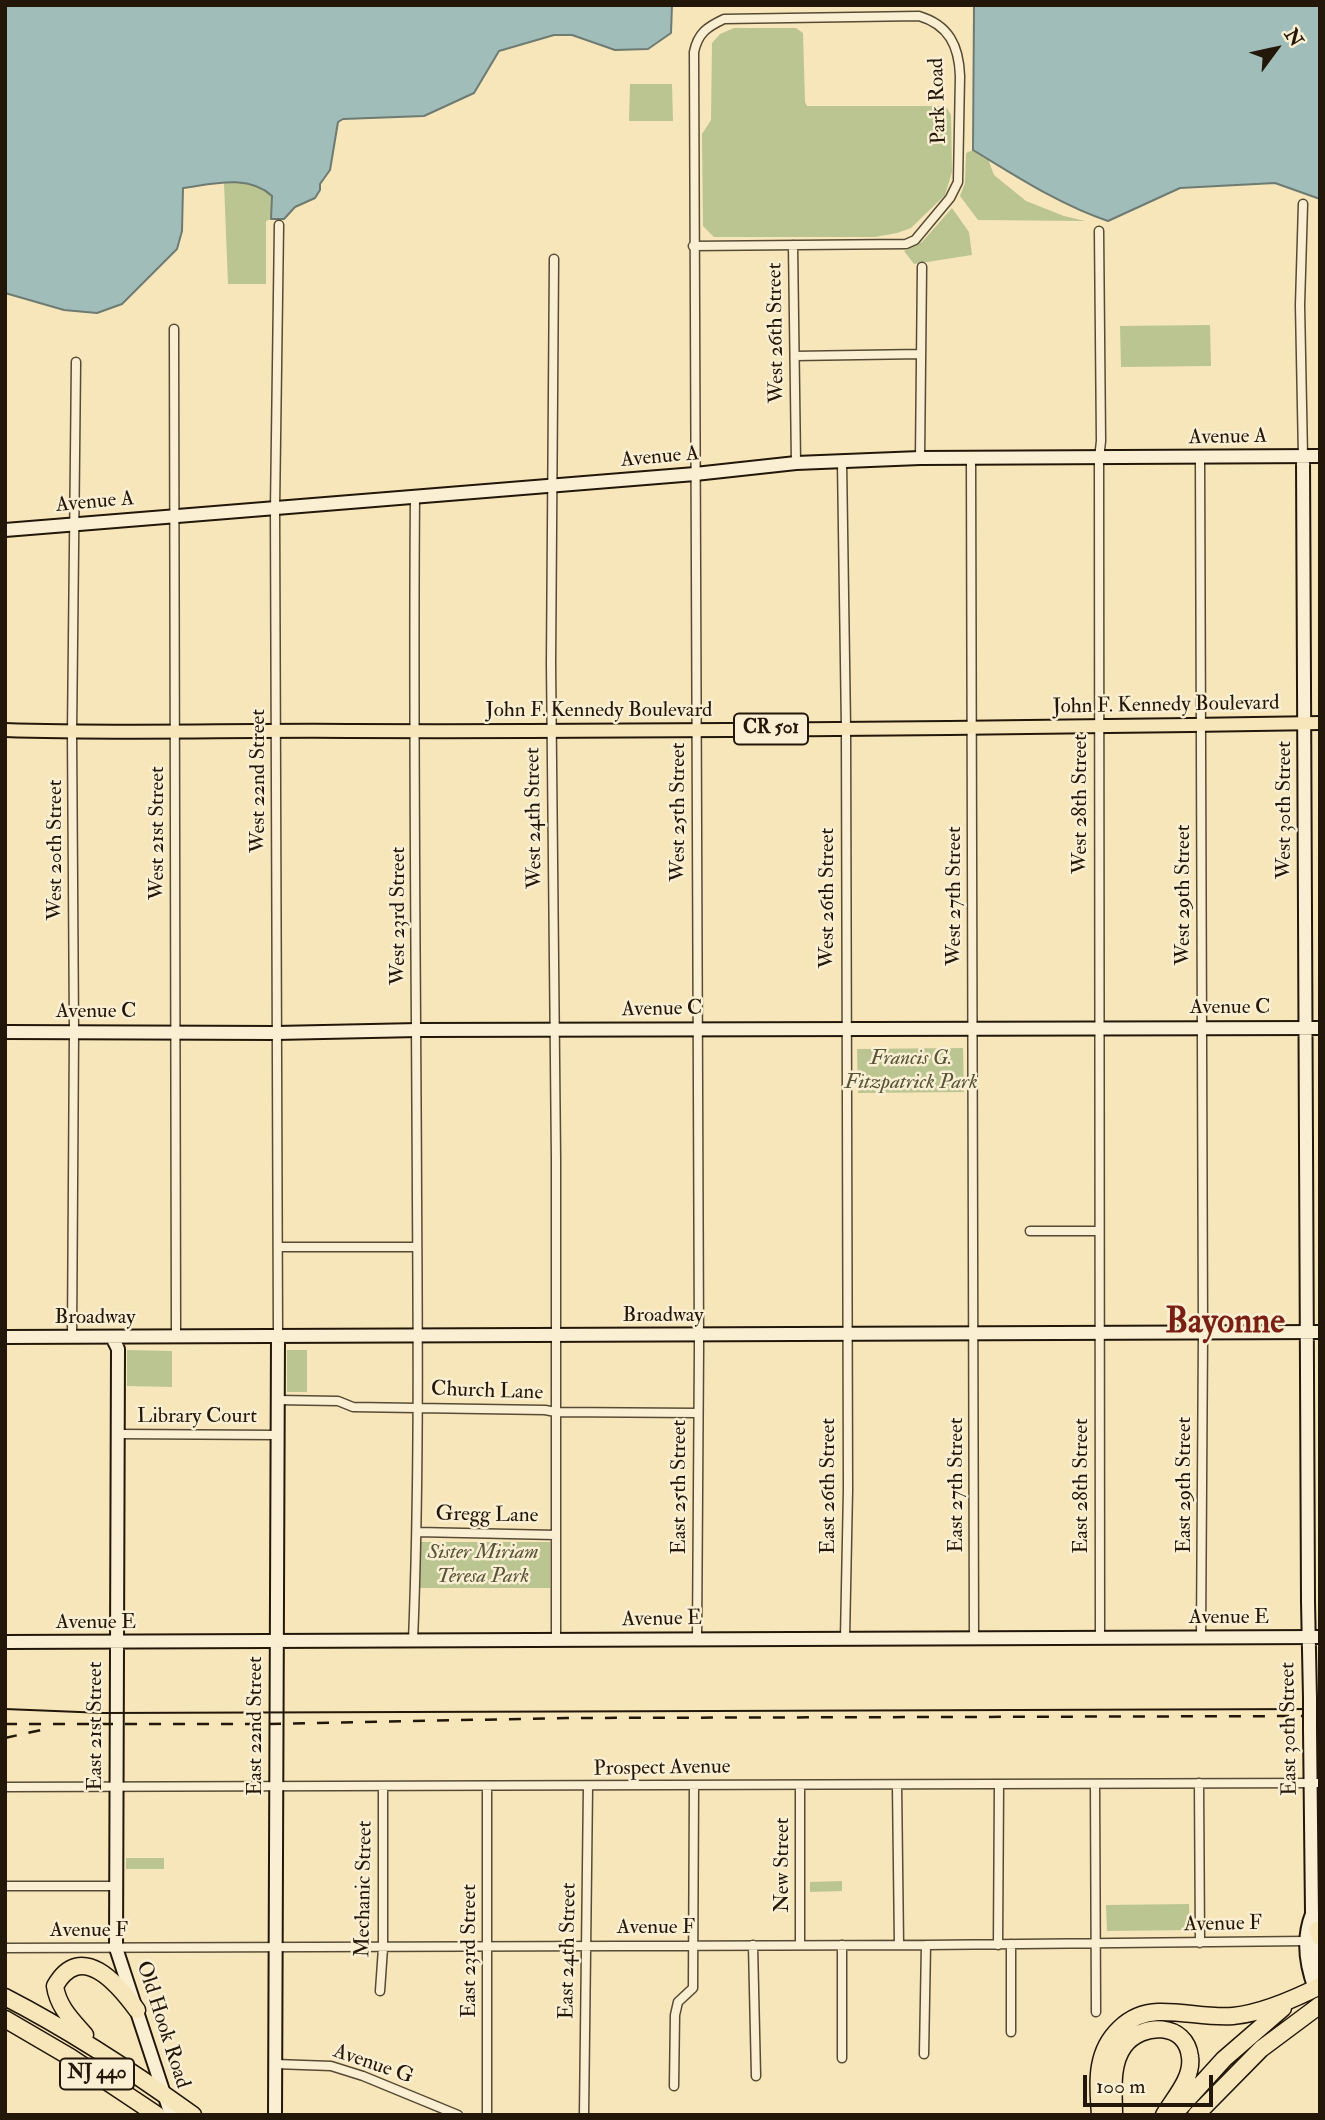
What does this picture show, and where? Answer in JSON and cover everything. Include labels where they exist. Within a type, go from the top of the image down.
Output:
[{"type":"highway","points":[[93,2046],[56,1997],[55,1986],[67,1970],[79,1966],[105,1974],[119,1986],[137,2010]]},
{"type":"highway","points":[[1100,2115],[1099,2068],[1103,2054],[1109,2041],[1130,2020],[1158,2012],[1216,2016],[1242,2014],[1318,1991]]},
{"type":"highway","points":[[1174,2115],[1204,2079],[1248,2036],[1273,2015],[1318,1991]]},
{"type":"highway","name":"NJ 440","points":[[5,1997],[93,2046],[193,2115]]},
{"type":"highway","points":[[1196,2115],[1261,2049],[1320,2005]]},
{"type":"highway","name":"NJ 440","points":[[5,2019],[70,2057],[157,2115]]},
{"type":"highway","points":[[1114,2115],[1114,2075],[1123,2047],[1133,2037],[1157,2027],[1171,2031],[1182,2039],[1190,2056],[1183,2086],[1164,2115]]},
{"type":"main road","name":"John F. Kennedy Boulevard","points":[[5,730],[72,733],[277,730],[551,732],[1320,723]]},
{"type":"street","name":"Park Road","points":[[919,16],[942,27],[951,35],[960,62],[958,181],[950,198],[915,240],[906,244],[793,245],[693,246],[694,52],[697,39],[708,27],[724,19],[919,16]]},
{"type":"street","name":"West 30th Street","points":[[1303,204],[1300,305],[1305,1028],[1313,1332]]},
{"type":"street","name":"West 22nd Street","points":[[278,1337],[275,509],[279,225]]},
{"type":"street","name":"West 28th Street","points":[[1100,231],[1100,1334]]},
{"type":"street","name":"West 26th Street","points":[[793,245],[796,463]]},
{"type":"street","name":"West 25th Street","points":[[693,246],[698,1335]]},
{"type":"street","name":"West 24th Street","points":[[554,259],[551,732],[556,1335]]},
{"type":"street","points":[[920,458],[922,267]]},
{"type":"street","name":"West 21st Street","points":[[174,329],[176,1337]]},
{"type":"street","points":[[796,356],[921,354]]},
{"type":"street","name":"West 20th Street","points":[[72,1337],[75,1031],[72,733],[76,362]]},
{"type":"street","name":"Avenue A","points":[[5,530],[695,474],[796,463],[920,458],[1320,456]]},
{"type":"street","name":"West 27th Street","points":[[971,458],[974,1333]]},
{"type":"street","name":"West 29th Street","points":[[1200,458],[1203,1333]]},
{"type":"street","name":"West 26th Street","points":[[842,462],[846,728],[847,1335]]},
{"type":"street","name":"West 23rd Street","points":[[415,496],[413,666],[416,731],[418,1336]]},
{"type":"street","name":"Avenue C","points":[[5,1032],[276,1033],[1202,1026],[1320,1028]]},
{"type":"street","points":[[1030,1231],[1099,1231]]},
{"type":"street","points":[[278,1247],[417,1247]]},
{"type":"street","name":"Broadway","points":[[5,1337],[1313,1332]]},
{"type":"street","name":"East 30th Street","points":[[1313,1332],[1314,1637],[1310,1728],[1315,1783],[1314,1931],[1307,1968],[1318,1991]]},
{"type":"street","name":"East 27th Street","points":[[974,1333],[974,1637]]},
{"type":"street","name":"East 29th Street","points":[[1201,1637],[1203,1333]]},
{"type":"street","name":"East 28th Street","points":[[1100,1334],[1100,1637]]},
{"type":"street","points":[[556,1335],[556,1641]]},
{"type":"street","name":"East 25th Street","points":[[697,1639],[698,1335]]},
{"type":"street","name":"East 26th Street","points":[[845,1638],[847,1335]]},
{"type":"street","points":[[414,1641],[418,1336]]},
{"type":"street","name":"East 21st Street","points":[[112,1337],[118,1349],[116,1948]]},
{"type":"street","name":"East 22nd Street","points":[[275,2115],[278,1337]]},
{"type":"street","name":"Church Lane","points":[[278,1400],[338,1401],[353,1407],[698,1413]]},
{"type":"street","name":"Library Court","points":[[118,1434],[277,1434]]},
{"type":"street","name":"Gregg Lane","points":[[416,1532],[556,1535]]},
{"type":"street","name":"Avenue E","points":[[5,1642],[1314,1637]]},
{"type":"street","points":[[1199,1783],[1200,1943]]},
{"type":"street","name":"Prospect Avenue","points":[[5,1787],[1315,1783]]},
{"type":"street","points":[[998,1945],[999,1784]]},
{"type":"street","points":[[1095,1784],[1096,2012]]},
{"type":"street","points":[[674,2086],[675,2015],[678,2002],[693,1988],[694,1785]]},
{"type":"street","points":[[897,1785],[899,1945]]},
{"type":"street","name":"East 23rd Street","points":[[487,1786],[487,2115]]},
{"type":"street","name":"New Street","points":[[800,1786],[800,1945]]},
{"type":"street","name":"Mechanic Street","points":[[380,1991],[383,1948],[383,1787]]},
{"type":"street","name":"East 24th Street","points":[[584,2115],[588,1787]]},
{"type":"street","points":[[5,1886],[116,1886]]},
{"type":"street","name":"Avenue F","points":[[5,1948],[1200,1943],[1314,1931]]},
{"type":"street","points":[[1011,1944],[1011,2032]]},
{"type":"street","points":[[753,1945],[756,2076]]},
{"type":"street","points":[[842,1945],[842,2058]]},
{"type":"street","points":[[924,2054],[926,1945]]},
{"type":"street","name":"Old Hook Road","points":[[116,1948],[171,2115]]},
{"type":"street","name":"Avenue G","points":[[275,2064],[331,2066],[363,2076],[458,2115]]},
{"type":"green space","points":[[734,28],[796,28],[803,33],[807,106],[947,108],[951,115],[952,172],[945,195],[911,228],[875,237],[714,237],[703,226],[702,134],[711,120],[712,43],[720,34]]},
{"type":"green space","points":[[630,84],[672,84],[673,121],[629,121]]},
{"type":"green space","points":[[973,150],[988,159],[994,175],[1026,201],[1085,221],[978,220],[960,196],[965,183],[966,153]]},
{"type":"green space","points":[[250,182],[272,196],[271,219],[266,221],[266,284],[228,284],[224,183]]},
{"type":"green space","points":[[952,208],[969,232],[972,255],[914,264],[904,251],[922,242]]},
{"type":"green space","points":[[1210,325],[1211,366],[1121,367],[1120,326]]},
{"type":"green space","name":"Francis G. Fitzpatrick Park","points":[[963,1048],[964,1092],[858,1093],[857,1049]]},
{"type":"green space","points":[[127,1350],[172,1351],[172,1387],[127,1386]]},
{"type":"green space","points":[[287,1350],[307,1350],[307,1392],[287,1392]]},
{"type":"green space","name":"Sister Miriam Teresa Park","points":[[418,1542],[550,1542],[550,1588],[417,1588]]},
{"type":"green space","points":[[126,1858],[164,1858],[164,1869],[126,1869]]},
{"type":"green space","points":[[842,1881],[842,1891],[810,1892],[810,1882]]},
{"type":"green space","points":[[1189,1904],[1190,1930],[1107,1931],[1106,1905]]},
{"type":"water","points":[[5,5],[672,5],[671,33],[648,49],[615,50],[572,35],[554,35],[499,51],[474,93],[424,116],[343,119],[338,122],[330,170],[320,184],[320,190],[315,198],[295,207],[284,219],[271,219],[272,196],[252,185],[230,182],[183,188],[182,231],[177,249],[122,304],[97,313],[64,310],[5,293]]},
{"type":"water","points":[[974,5],[1320,5],[1320,199],[1275,183],[1180,188],[1108,221],[1039,189],[973,150]]},
{"type":"tram line","points":[[5,1709],[104,1713],[1320,1709]]},
{"type":"railway","points":[[5,1724],[265,1724],[567,1718],[1320,1716]]},
{"type":"railway","points":[[5,1738],[41,1730]]},
{"type":"district","name":"Bayonne","points":[[1225,1324]]}]
